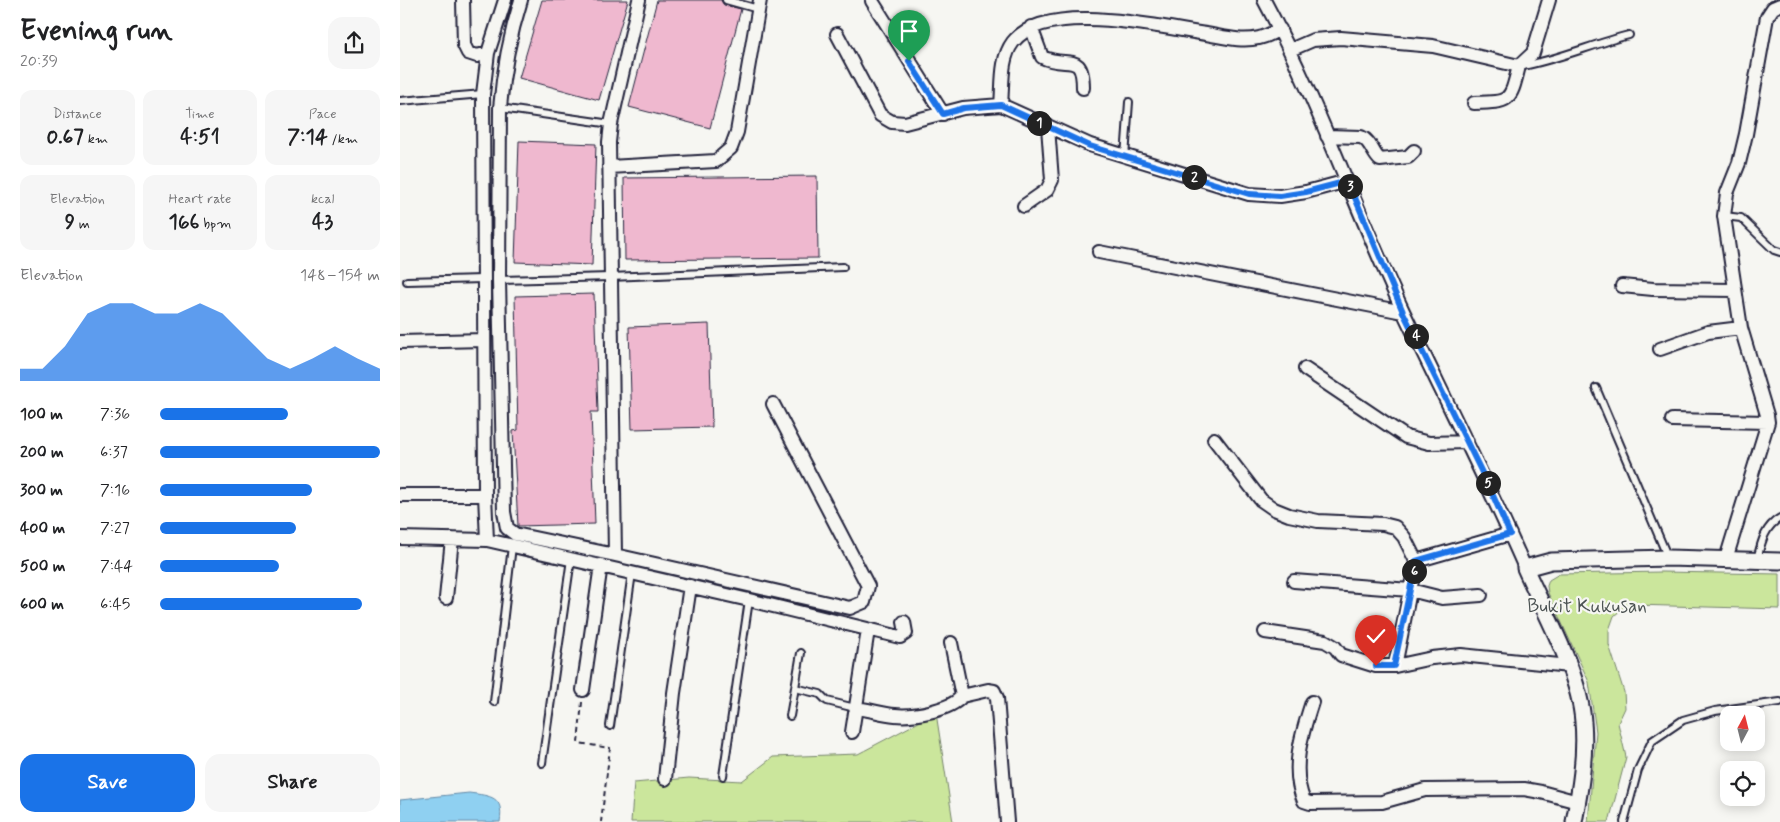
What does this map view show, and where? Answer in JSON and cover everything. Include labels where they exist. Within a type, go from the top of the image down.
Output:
[{"type":"street","points":[[463,0],[464,45],[468,53],[477,56],[488,54]]},
{"type":"street","points":[[487,540],[485,495],[483,94],[488,54],[505,0]]},
{"type":"street","points":[[521,0],[502,80],[500,108],[499,280],[504,512],[507,528],[515,534],[850,608],[864,602],[868,586],[773,404]]},
{"type":"street","points":[[616,555],[609,167],[611,124],[639,0]]},
{"type":"street","points":[[1264,0],[1290,50],[1403,312],[1467,442],[1569,666],[1584,723],[1582,766],[1574,822]]},
{"type":"street","points":[[1474,103],[1498,102],[1509,98],[1519,66],[1533,53],[1549,0]]},
{"type":"street","points":[[872,1],[943,114]]},
{"type":"street","points":[[609,167],[716,161],[732,148],[737,132],[759,4]]},
{"type":"street","points":[[1726,559],[1768,422],[1741,328],[1724,216],[1727,193],[1739,163],[1746,134],[1767,17],[1773,8],[1780,5]]},
{"type":"street","points":[[1001,105],[1007,54],[1012,43],[1031,28],[1044,21],[1071,18],[1104,18],[1235,40],[1260,38],[1280,30]]},
{"type":"street","points":[[1031,28],[1042,57],[1058,62],[1070,62],[1080,66],[1083,72],[1083,88]]},
{"type":"street","points":[[838,34],[880,115],[892,122],[905,123],[964,108],[1001,105],[1090,146],[1249,194],[1280,196],[1306,192],[1348,181]]},
{"type":"street","points":[[1290,50],[1314,40],[1341,38],[1433,46],[1519,66]]},
{"type":"street","points":[[1024,206],[1047,190],[1052,180],[1048,127]]},
{"type":"street","points":[[1327,136],[1362,137],[1366,139],[1374,154],[1380,160],[1408,157],[1414,151]]},
{"type":"street","points":[[1099,252],[1403,312]]},
{"type":"street","points":[[1622,286],[1735,290]]},
{"type":"street","points":[[1660,349],[1708,332],[1741,328]]},
{"type":"street","points":[[400,342],[484,340]]},
{"type":"street","points":[[1305,369],[1406,437],[1429,443],[1467,442]]},
{"type":"street","points":[[1672,420],[1768,422]]},
{"type":"street","points":[[1214,439],[1261,500],[1274,509],[1289,515],[1318,521],[1383,524],[1395,527],[1404,537],[1416,561],[1394,666]]},
{"type":"street","points":[[400,495],[485,495]]},
{"type":"street","points":[[1416,561],[1510,534]]},
{"type":"street","points":[[400,538],[487,540],[750,600],[900,637],[906,634],[904,622]]},
{"type":"street","points":[[446,598],[452,539]]},
{"type":"street","points":[[1525,568],[1551,561],[1668,558],[1780,561]]},
{"type":"street","points":[[583,690],[601,566]]},
{"type":"street","points":[[1294,581],[1410,590],[1442,598],[1481,595]]},
{"type":"street","points":[[665,780],[674,693],[690,586]]},
{"type":"street","points":[[852,732],[868,630]]},
{"type":"street","points":[[1264,632],[1325,641],[1335,647],[1341,655],[1376,666],[1394,666],[1432,658],[1461,655],[1569,666]]},
{"type":"street","points":[[951,643],[962,696]]},
{"type":"street","points":[[856,708],[908,716],[949,706],[962,696],[988,690],[994,691],[997,698],[1007,822]]},
{"type":"street","points":[[1312,702],[1300,738],[1297,776],[1304,801],[1310,803],[1382,802],[1425,790],[1524,789],[1578,802]]},
{"type":"lane","points":[[726,0],[759,4]]},
{"type":"lane","points":[[1519,66],[1550,61],[1600,42],[1629,35]]},
{"type":"lane","points":[[400,101],[483,94]]},
{"type":"lane","points":[[1125,157],[1129,102]]},
{"type":"lane","points":[[500,108],[611,124]]},
{"type":"lane","points":[[1724,216],[1741,218],[1774,250],[1780,252]]},
{"type":"lane","points":[[499,280],[843,267]]},
{"type":"lane","points":[[407,280],[484,279]]},
{"type":"lane","points":[[1596,388],[1668,558]]},
{"type":"lane","points":[[1757,560],[1763,537],[1774,522],[1780,518]]},
{"type":"lane","points":[[494,702],[512,546]]},
{"type":"lane","points":[[542,763],[571,559]]},
{"type":"lane","points":[[610,726],[632,573]]},
{"type":"lane","points":[[724,776],[750,600]]},
{"type":"lane","points":[[790,716],[801,652]]},
{"type":"lane","points":[[795,688],[820,694],[827,702],[856,708]]},
{"type":"lane","points":[[1624,822],[1638,770],[1652,741],[1683,720],[1715,711],[1780,702]]},
{"type":"path","points":[[583,690],[578,742],[610,748],[601,822]]},
{"type":"green space","name":"Bukit Kukusan","points":[[1661,572],[1780,574],[1780,609],[1634,605],[1622,609],[1614,616],[1609,630],[1609,645],[1624,692],[1625,708],[1618,723],[1626,757],[1609,822],[1588,822],[1596,732],[1589,682],[1548,593],[1547,586],[1549,580],[1559,574]]},
{"type":"green space","points":[[936,713],[953,822],[631,822],[634,783],[689,778],[742,781],[773,757],[858,754]]},
{"type":"water","points":[[469,793],[484,795],[498,802],[501,813],[500,822],[400,822],[400,800]]},
{"type":"building","points":[[542,0],[628,0],[599,100],[519,78]]},
{"type":"building","points":[[657,0],[721,0],[724,5],[741,9],[710,128],[629,107]]},
{"type":"building","points":[[519,141],[596,144],[592,265],[515,262]]},
{"type":"building","points":[[817,176],[818,258],[625,260],[624,178]]},
{"type":"building","points":[[594,294],[598,412],[591,412],[595,524],[518,526],[513,431],[518,430],[515,296]]},
{"type":"building","points":[[709,324],[712,427],[632,429],[629,327]]},
{"type":"route","points":[[909,61],[943,114],[964,108],[1001,105],[1090,146],[1249,194],[1280,196],[1306,192],[1348,181],[1403,312],[1417,337],[1510,534],[1416,561],[1394,666],[1376,666]]}]
